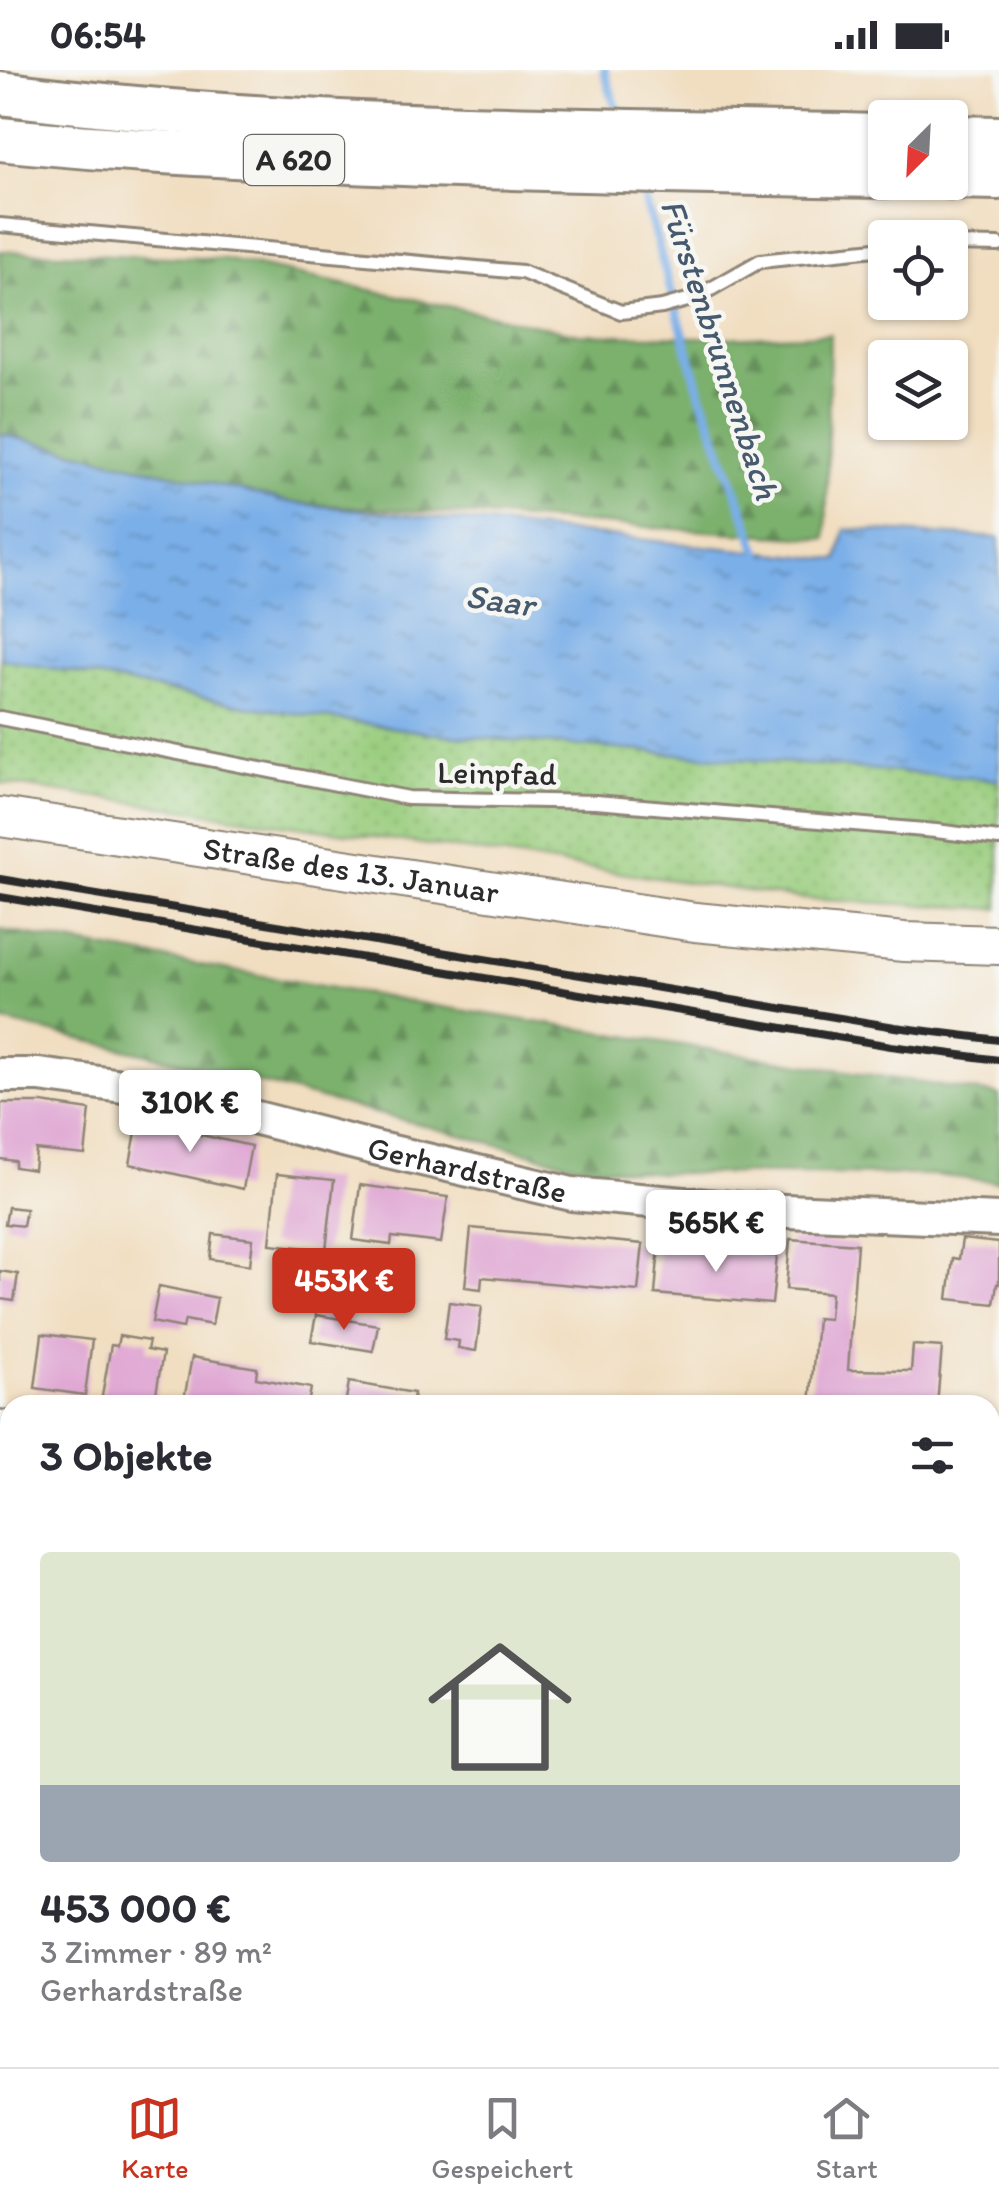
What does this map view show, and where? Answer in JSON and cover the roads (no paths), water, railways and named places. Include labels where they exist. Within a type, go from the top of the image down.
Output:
[{"type":"highway","name":"A 620","points":[[0,93],[589,151]]},
{"type":"highway","name":"A 620","points":[[0,139],[202,155],[669,151],[868,137]]},
{"type":"highway","points":[[968,137],[999,138]]},
{"type":"highway","name":"A 620","points":[[669,151],[868,174]]},
{"type":"highway","points":[[968,177],[999,178]]},
{"type":"main road","name":"Straße des 13. Januar","points":[[0,816],[696,922],[904,942],[999,945]]},
{"type":"street","name":"Gerhardstraße","points":[[0,1075],[39,1075],[138,1088],[572,1194],[740,1209],[999,1220]]},
{"type":"lane","points":[[0,226],[522,272],[621,312],[695,298],[760,261],[868,250]]},
{"type":"lane","points":[[968,244],[999,245]]},
{"type":"lane","name":"Leinpfad","points":[[0,718],[408,798],[596,802],[999,839]]},
{"type":"water","name":"Saar","points":[[0,434],[293,503],[838,560],[845,529],[999,538],[999,780],[445,735],[245,706],[0,658]]},
{"type":"waterway","name":"Fürstenbrunnenbach","points":[[604,70],[620,120]]},
{"type":"waterway","name":"Fürstenbrunnenbach","points":[[640,182],[699,389],[762,562]]},
{"type":"railway","points":[[0,879],[895,1027],[999,1040]]},
{"type":"railway","points":[[0,897],[891,1046],[999,1060]]}]
